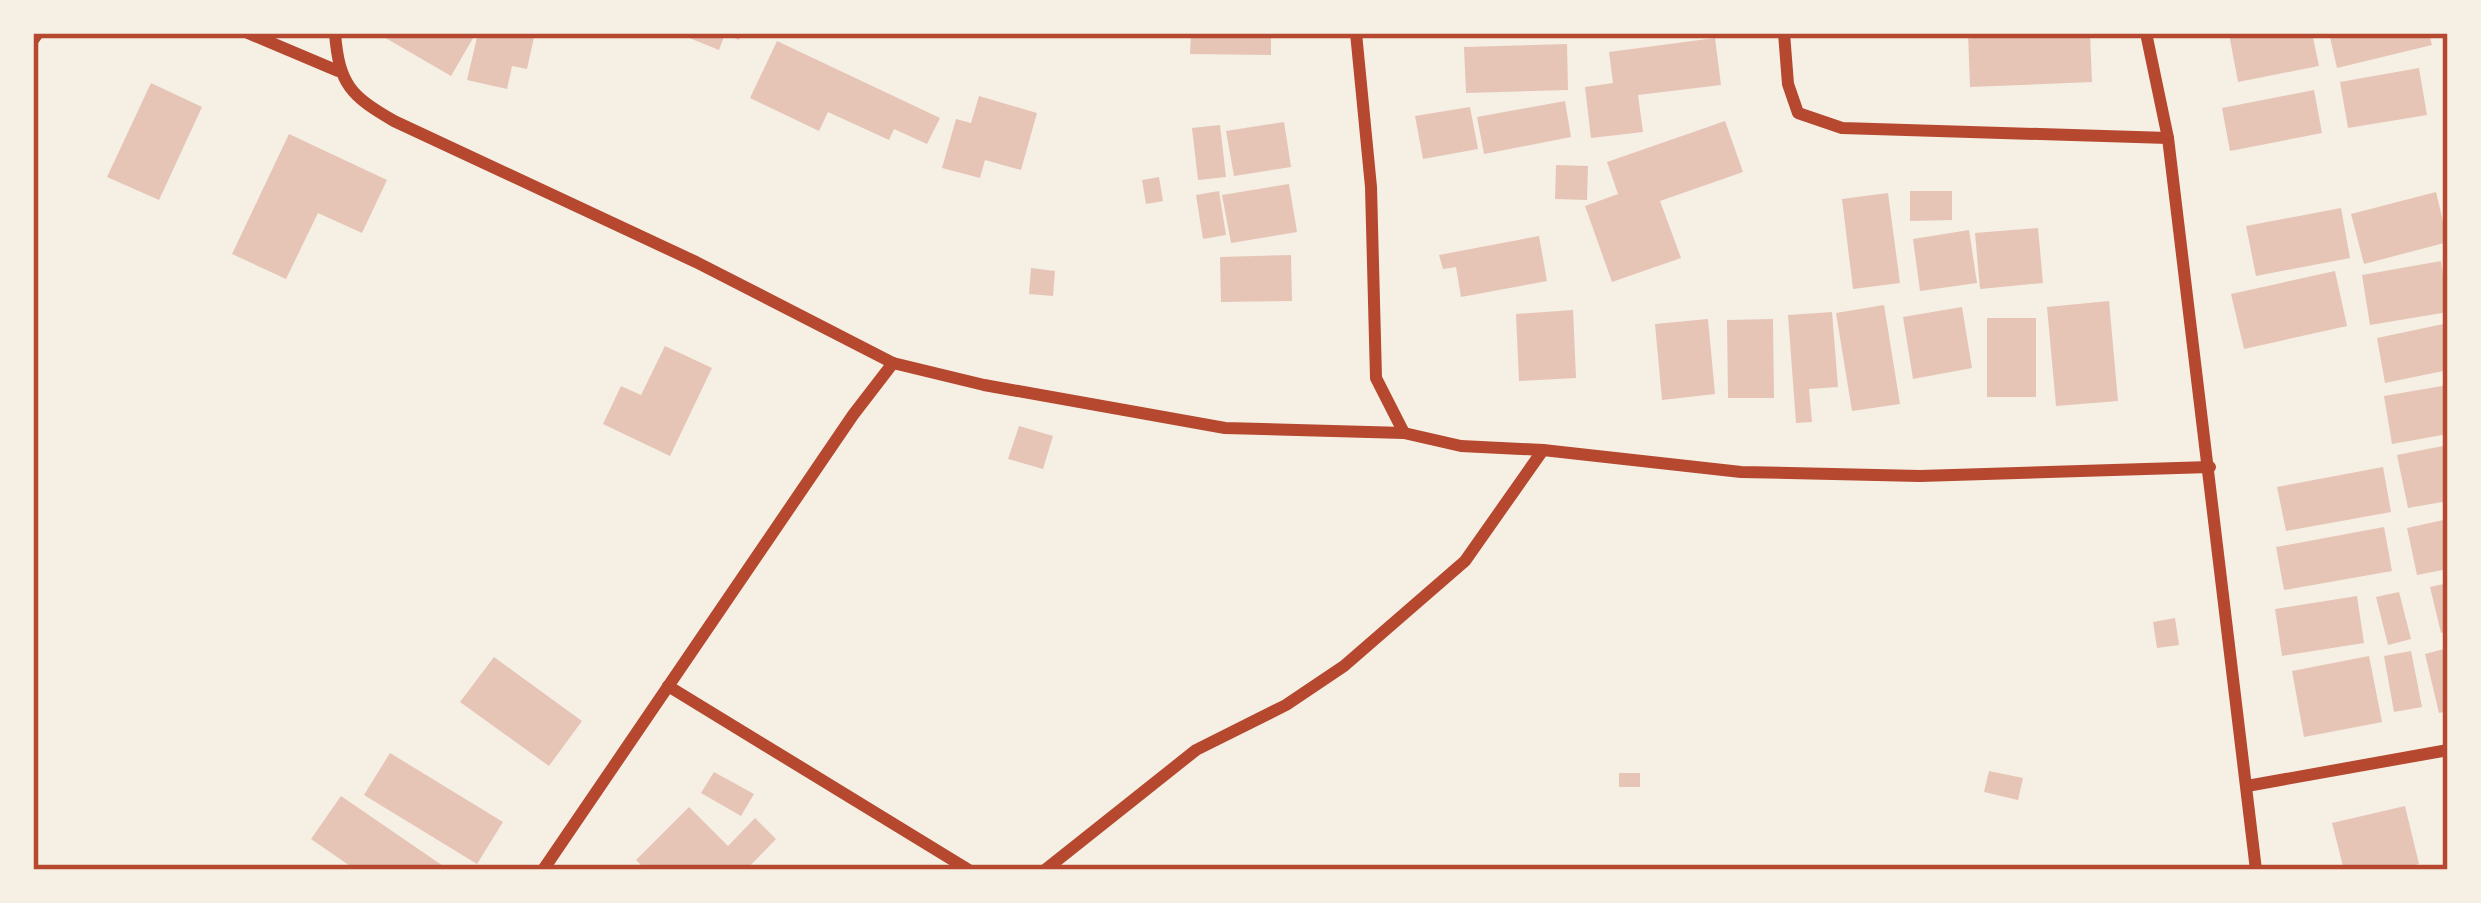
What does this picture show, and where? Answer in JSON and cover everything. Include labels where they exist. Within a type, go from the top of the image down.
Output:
[{"type":"street","points":[[248,33],[338,70]]},
{"type":"street","points":[[335,33],[338,70],[359,100],[394,121],[696,262],[893,363],[984,385],[1225,428],[1403,434],[1461,446],[1741,472],[1920,476],[2210,467]]},
{"type":"street","points":[[1356,33],[1371,188],[1376,378],[1403,434]]},
{"type":"street","points":[[1784,33],[1788,84],[1798,113],[1842,128],[2168,138]]},
{"type":"street","points":[[2146,33],[2168,138],[2256,870]]},
{"type":"street","points":[[543,870],[893,363]]},
{"type":"street","points":[[1045,870],[1182,760],[1286,705],[1344,666],[1465,561],[1543,450]]},
{"type":"street","points":[[668,686],[969,870]]},
{"type":"street","points":[[2246,786],[2448,750]]},
{"type":"building","points":[[377,33],[476,33],[451,76]]},
{"type":"building","points":[[478,33],[535,33],[527,69],[512,66],[507,89],[467,80]]},
{"type":"building","points":[[677,33],[742,33],[739,40],[725,34],[719,50]]},
{"type":"building","points":[[1191,33],[1271,33],[1271,55],[1190,54]]},
{"type":"building","points":[[1968,33],[2090,33],[2092,82],[1970,87]]},
{"type":"building","points":[[2312,33],[2319,66],[2238,82],[2229,34]]},
{"type":"building","points":[[2329,33],[2429,33],[2432,45],[2337,68]]},
{"type":"building","points":[[1715,38],[1721,85],[1638,95],[1643,132],[1591,138],[1585,87],[1613,83],[1609,52]]},
{"type":"building","points":[[777,41],[940,118],[927,144],[894,129],[889,140],[828,112],[819,131],[750,98]]},
{"type":"building","points":[[1567,44],[1568,90],[1466,93],[1464,47]]},
{"type":"building","points":[[2419,68],[2427,115],[2348,128],[2340,82]]},
{"type":"building","points":[[151,83],[202,107],[159,200],[107,177]]},
{"type":"building","points":[[2314,90],[2322,133],[2230,151],[2222,108]]},
{"type":"building","points":[[979,96],[1037,113],[1021,170],[985,160],[980,178],[942,168],[956,119],[971,123]]},
{"type":"building","points":[[1565,101],[1571,137],[1484,154],[1477,117]]},
{"type":"building","points":[[1470,107],[1478,149],[1423,159],[1415,116]]},
{"type":"building","points":[[1725,121],[1743,172],[1660,201],[1681,258],[1612,282],[1585,206],[1618,194],[1607,162]]},
{"type":"building","points":[[1284,122],[1291,167],[1234,176],[1226,131]]},
{"type":"building","points":[[1220,125],[1226,177],[1198,180],[1192,128]]},
{"type":"building","points":[[289,134],[387,180],[362,233],[318,213],[286,279],[232,254]]},
{"type":"building","points":[[1556,165],[1588,166],[1587,200],[1555,199]]},
{"type":"building","points":[[1159,177],[1163,201],[1146,204],[1142,180]]},
{"type":"building","points":[[1289,184],[1297,232],[1231,243],[1222,195]]},
{"type":"building","points":[[1219,191],[1226,235],[1203,239],[1196,195]]},
{"type":"building","points":[[1910,191],[1952,191],[1952,220],[1910,221]]},
{"type":"building","points":[[2436,192],[2448,242],[2364,264],[2351,214]]},
{"type":"building","points":[[1888,193],[1900,283],[1853,289],[1842,199]]},
{"type":"building","points":[[2341,208],[2350,258],[2256,276],[2246,226]]},
{"type":"building","points":[[2038,228],[2043,283],[1980,289],[1975,233]]},
{"type":"building","points":[[1969,230],[1977,283],[1920,291],[1913,239]]},
{"type":"building","points":[[1539,236],[1547,281],[1461,297],[1456,267],[1443,269],[1439,255]]},
{"type":"building","points":[[1291,255],[1292,301],[1221,302],[1220,257]]},
{"type":"building","points":[[2441,261],[2448,312],[2370,325],[2362,275]]},
{"type":"building","points":[[1031,268],[1055,271],[1053,296],[1029,294]]},
{"type":"building","points":[[2335,271],[2347,326],[2244,349],[2231,294]]},
{"type":"building","points":[[2109,301],[2118,401],[2056,406],[2047,307]]},
{"type":"building","points":[[1884,305],[1900,404],[1852,411],[1836,313]]},
{"type":"building","points":[[1962,307],[1972,368],[1913,379],[1903,317]]},
{"type":"building","points":[[1573,310],[1576,378],[1519,381],[1516,314]]},
{"type":"building","points":[[1832,312],[1838,387],[1809,389],[1812,422],[1796,423],[1788,315]]},
{"type":"building","points":[[1987,318],[2036,318],[2036,397],[1987,397]]},
{"type":"building","points":[[1708,319],[1715,394],[1662,400],[1655,324]]},
{"type":"building","points":[[1773,319],[1774,398],[1728,398],[1727,320]]},
{"type":"building","points":[[2448,323],[2448,370],[2385,383],[2377,338]]},
{"type":"building","points":[[665,346],[712,368],[670,456],[603,424],[621,386],[641,395]]},
{"type":"building","points":[[2448,385],[2448,434],[2392,444],[2384,396]]},
{"type":"building","points":[[1019,426],[1053,436],[1043,469],[1008,459]]},
{"type":"building","points":[[2448,445],[2448,501],[2408,508],[2397,455]]},
{"type":"building","points":[[2383,467],[2391,512],[2286,531],[2277,487]]},
{"type":"building","points":[[2448,519],[2448,569],[2417,575],[2407,528]]},
{"type":"building","points":[[2384,527],[2392,571],[2284,590],[2276,547]]},
{"type":"building","points":[[2448,583],[2448,631],[2441,633],[2430,587]]},
{"type":"building","points":[[2399,592],[2411,639],[2388,645],[2376,597]]},
{"type":"building","points":[[2357,596],[2364,643],[2282,656],[2275,609]]},
{"type":"building","points":[[2175,618],[2179,645],[2157,648],[2153,622]]},
{"type":"building","points":[[2448,648],[2448,711],[2439,713],[2425,654]]},
{"type":"building","points":[[2411,651],[2422,707],[2394,712],[2384,656]]},
{"type":"building","points":[[2369,656],[2382,722],[2304,737],[2292,671]]},
{"type":"building","points":[[494,657],[582,721],[549,766],[460,702]]},
{"type":"building","points":[[390,753],[503,822],[477,864],[364,795]]},
{"type":"building","points":[[1989,771],[2023,778],[2018,800],[1984,792]]},
{"type":"building","points":[[714,772],[754,794],[741,816],[701,793]]},
{"type":"building","points":[[1619,773],[1640,773],[1640,787],[1619,787]]},
{"type":"building","points":[[341,796],[449,870],[356,870],[311,839]]},
{"type":"building","points":[[2405,806],[2419,864],[2394,870],[2344,870],[2332,823]]},
{"type":"building","points":[[689,807],[728,846],[755,818],[776,839],[746,870],[646,870],[636,860]]}]
